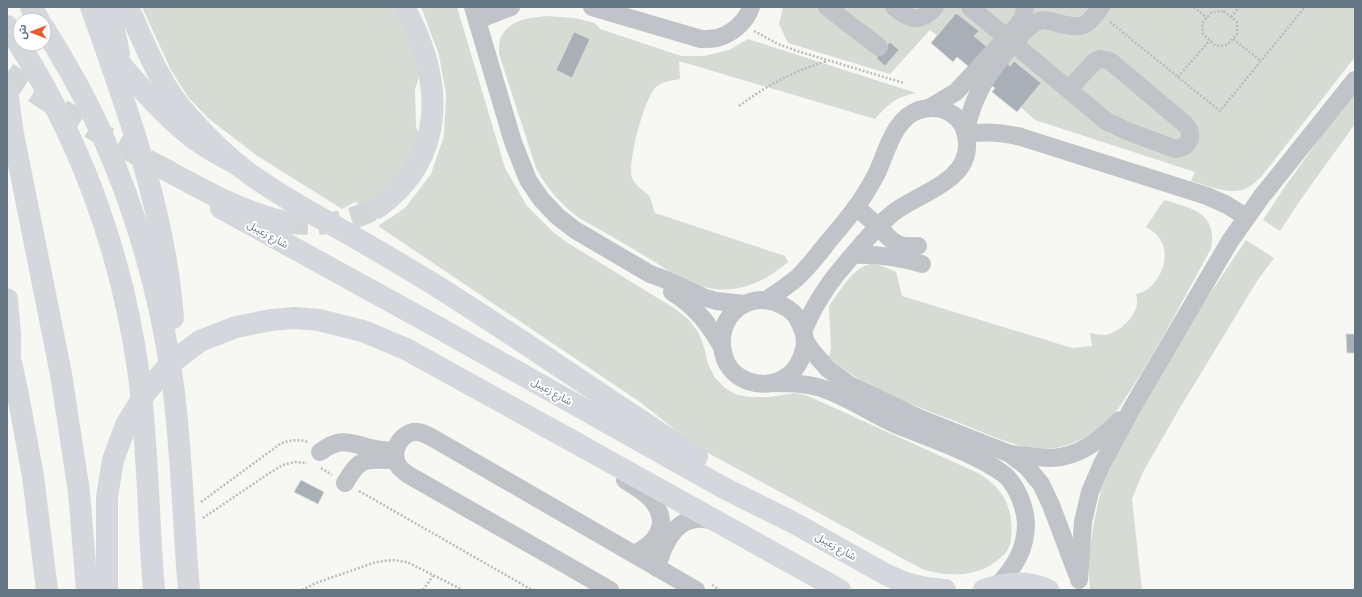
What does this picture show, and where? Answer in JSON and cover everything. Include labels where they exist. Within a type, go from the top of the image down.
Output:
[{"type":"main road","points":[[77,7],[113,56],[173,121],[204,145],[237,164]]},
{"type":"main road","points":[[91,7],[130,119],[144,163],[155,208],[169,279],[174,331],[173,384]]},
{"type":"main road","points":[[113,7],[116,44],[125,73],[130,104],[130,119]]},
{"type":"main road","points":[[128,7],[159,74],[177,103],[199,128],[237,164],[287,198],[390,258],[530,346],[655,430],[751,490],[796,524]]},
{"type":"main road","points":[[377,208],[408,180],[422,155],[427,142],[432,114],[429,68],[417,33],[404,7]]},
{"type":"main road","points":[[7,26],[39,76],[66,128],[94,194],[112,249],[134,344],[141,395],[154,590]]},
{"type":"main road","points":[[52,42],[80,89],[96,121],[124,188],[142,243],[155,293],[173,384],[178,430],[189,590]]},
{"type":"main road","points":[[7,91],[10,125],[68,414],[79,492],[87,590]]},
{"type":"main road","name":"شارع زعيبل","points":[[286,222],[250,210],[168,171],[187,188],[228,212],[435,325],[722,487],[796,524],[885,574],[912,585],[945,590]]},
{"type":"main road","points":[[7,299],[10,328],[8,349],[33,476],[47,590]]},
{"type":"main road","points":[[106,590],[107,496],[113,460],[126,424],[146,392],[170,364],[200,341],[236,327],[271,320],[295,318],[319,320],[363,331],[406,348],[840,590]]},
{"type":"main road","points":[[991,587],[1021,583],[1048,590]]},
{"type":"street","points":[[511,7],[475,14],[513,142],[528,180],[541,199],[557,216],[575,230],[650,274],[703,297],[716,301],[744,304]]},
{"type":"street","points":[[592,7],[700,39],[716,38],[730,33],[742,23],[751,7]]},
{"type":"street","points":[[827,7],[879,47]]},
{"type":"street","points":[[894,7],[909,18],[917,19],[925,16],[935,7]]},
{"type":"street","points":[[970,7],[1097,114],[1116,126],[1175,149],[1182,148],[1188,143],[1191,136],[1190,129],[1185,124],[1110,61],[1100,59],[1095,61],[1069,89]]},
{"type":"street","points":[[772,383],[785,378],[796,368],[803,355],[804,336],[822,293],[853,255],[878,227],[894,213],[905,205],[946,182],[956,173],[968,148],[966,132],[973,86],[1010,40],[1022,18],[1025,7]]},
{"type":"street","points":[[1010,40],[1039,21],[1048,20],[1076,27],[1085,24],[1092,19],[1099,9]]},
{"type":"street","points":[[1081,585],[1083,522],[1090,492],[1102,464],[1132,408],[1215,265],[1246,217],[1355,80]]},
{"type":"street","points":[[766,300],[787,286],[810,264],[856,207],[876,175],[894,134],[901,123],[909,115],[929,108],[956,92],[973,86]]},
{"type":"street","points":[[929,108],[938,108],[951,113],[961,122],[966,132]]},
{"type":"street","points":[[966,132],[994,132],[1021,137],[1207,196],[1227,205],[1246,217]]},
{"type":"street","points":[[856,207],[891,240],[899,245],[908,247],[918,246]]},
{"type":"street","points":[[853,255],[895,257],[922,264]]},
{"type":"street","points":[[650,274],[660,285],[686,301],[696,310],[706,321],[721,345]]},
{"type":"street","points":[[991,587],[1012,570],[1021,554],[1026,534],[1025,512],[1018,492],[1006,476],[974,456],[894,423],[831,392],[796,383],[758,384],[744,380],[732,371],[724,359],[721,345],[722,332],[726,321],[734,311],[744,304],[754,301],[766,300],[782,305],[796,316],[812,351],[828,369],[848,384],[919,418],[1010,454],[1027,467],[1041,484],[1051,505],[1081,585]]},
{"type":"street","points":[[1010,454],[1051,458],[1069,455],[1086,448],[1101,438],[1132,408]]},
{"type":"street","points":[[610,590],[407,474],[400,468],[396,456],[398,442],[413,432],[422,433],[657,568],[701,586]]},
{"type":"street","points":[[316,460],[333,444],[348,442],[396,456]]},
{"type":"street","points":[[585,448],[610,469],[644,493],[651,499],[657,508],[660,517],[658,534],[654,541],[634,554]]},
{"type":"street","points":[[345,483],[356,466],[362,462],[369,459],[396,456]]},
{"type":"street","points":[[657,568],[663,549],[678,526],[687,521],[696,519],[720,522]]},
{"type":"path","points":[[1194,7],[1207,18]]},
{"type":"path","points":[[1231,17],[1239,7]]},
{"type":"path","points":[[1099,9],[1220,111],[1305,7]]},
{"type":"path","points":[[1224,11],[1231,17],[1237,22],[1237,34],[1227,45],[1216,46],[1204,34],[1202,23],[1212,12],[1224,11]]},
{"type":"path","points":[[742,23],[759,35],[778,44],[828,61],[904,82]]},
{"type":"path","points":[[1233,39],[1261,61]]},
{"type":"path","points":[[1178,77],[1210,40]]},
{"type":"path","points":[[739,106],[759,91],[781,78],[804,68],[828,61]]},
{"type":"path","points":[[197,504],[280,444],[298,440],[309,442],[316,460],[345,483],[532,590]]},
{"type":"path","points":[[200,520],[283,465],[316,460]]},
{"type":"path","points":[[302,590],[316,583],[376,562],[392,560],[407,562],[463,590]]},
{"type":"path","points":[[423,590],[434,576]]},
{"type":"path","points":[[701,586],[720,590]]},
{"type":"shaded area","points":[[142,7],[392,7],[402,23],[420,73],[415,90],[416,127],[422,139],[412,162],[382,193],[364,207],[355,202],[342,209],[256,155],[208,118],[188,97],[171,70]]},
{"type":"shaded area","points":[[421,7],[457,7],[505,168],[527,206],[553,232],[568,243],[677,310],[690,321],[698,332],[704,347],[708,364],[715,378],[725,388],[737,395],[769,397],[796,393],[808,396],[980,474],[997,488],[1008,506],[1011,521],[1011,540],[1007,551],[992,565],[973,572],[953,574],[932,572],[922,569],[697,447],[640,402],[378,226],[405,208],[431,174],[444,136],[446,94],[439,55]]},
{"type":"shaded area","points":[[783,7],[1355,7],[1355,57],[1261,177],[1252,185],[1242,190],[1228,191],[1191,181],[1195,172],[1035,120],[978,69],[930,30],[890,74],[788,43],[779,24]]},
{"type":"shaded area","points":[[547,16],[574,18],[595,23],[600,29],[681,56],[704,56],[729,50],[748,39],[916,93],[903,96],[893,102],[875,119],[679,61],[680,79],[661,84],[655,88],[646,105],[634,146],[631,170],[633,181],[649,196],[655,213],[785,256],[788,262],[777,271],[754,284],[730,289],[704,287],[680,277],[579,218],[555,196],[540,176],[536,168],[499,54],[499,46],[500,39],[504,32],[514,23],[526,19]]},
{"type":"shaded area","points":[[1355,89],[1355,124],[1280,231],[1263,220],[1284,188]]},
{"type":"shaded area","points":[[1164,200],[1193,210],[1201,214],[1207,220],[1211,227],[1211,249],[1153,354],[1116,412],[1098,429],[1075,442],[1049,449],[1041,449],[1030,448],[1008,442],[923,409],[872,386],[856,377],[829,357],[831,348],[829,306],[853,274],[859,269],[872,264],[896,272],[902,296],[1072,348],[1092,346],[1090,333],[1107,335],[1123,326],[1136,309],[1136,294],[1148,289],[1154,284],[1162,270],[1165,255],[1164,248],[1156,234],[1146,227]]},
{"type":"shaded area","points":[[1246,240],[1274,258],[1257,281],[1178,411],[1143,472],[1132,499],[1142,590],[1090,590],[1088,561],[1094,522],[1101,490],[1121,443],[1203,304]]},
{"type":"building","points":[[956,13],[979,31],[974,36],[1010,66],[1014,61],[1041,83],[1017,112],[992,92],[995,88],[957,57],[953,62],[931,43]]},
{"type":"building","points":[[574,32],[590,39],[572,78],[556,70]]},
{"type":"building","points":[[890,42],[899,50],[885,66],[876,58]]},
{"type":"building","points":[[1346,334],[1355,334],[1355,353],[1347,353]]},
{"type":"building","points":[[301,480],[324,492],[318,504],[294,492]]},
{"type":"tunnel","points":[[7,73],[86,125],[126,149],[168,171]]},
{"type":"tunnel","points":[[286,222],[311,224],[333,223],[354,218],[377,208]]}]
